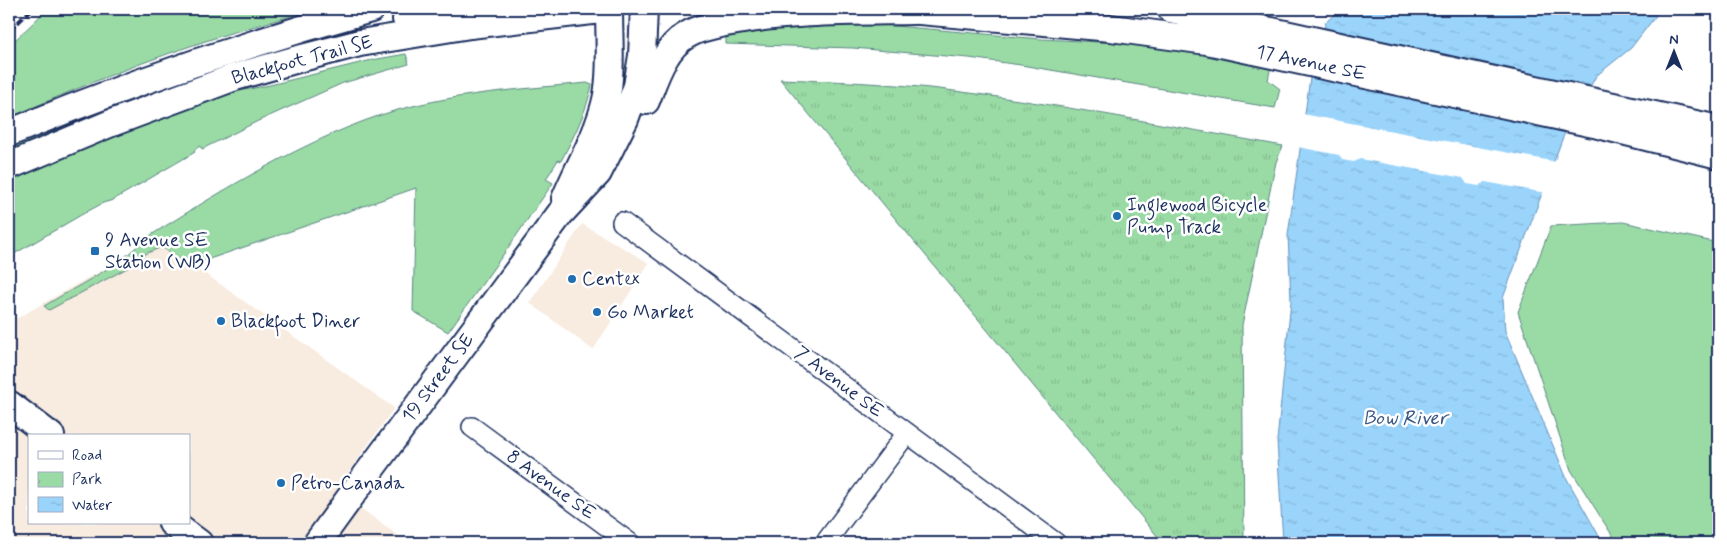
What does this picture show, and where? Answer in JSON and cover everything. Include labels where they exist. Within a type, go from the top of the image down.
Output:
[{"type":"main road","name":"Blackfoot Trail SE","points":[[9,133],[170,70],[371,9]]},
{"type":"main road","points":[[281,64],[392,22],[451,9]]},
{"type":"main road","name":"Blackfoot Trail SE","points":[[9,166],[109,124],[235,77],[360,43],[442,29],[609,9]]},
{"type":"main road","name":"19 Street SE","points":[[560,214],[607,100],[609,9]]},
{"type":"main road","name":"19 Street SE","points":[[317,543],[560,214],[598,173],[625,120],[637,86],[642,56],[644,9]]},
{"type":"main road","name":"17 Avenue SE","points":[[1171,9],[1284,46],[1599,114],[1718,129]]},
{"type":"main road","name":"17 Avenue SE","points":[[598,173],[616,156],[626,140],[660,67],[675,44],[687,35],[708,27],[761,16],[907,10],[1111,28],[1207,41],[1284,46]]},
{"type":"main road","name":"17 Avenue SE","points":[[1599,114],[1718,155]]},
{"type":"main road","points":[[9,404],[48,434]]},
{"type":"main road","points":[[173,524],[199,543]]},
{"type":"street","name":"7 Avenue SE","points":[[622,222],[1056,543]]},
{"type":"street","name":"8 Avenue SE","points":[[472,427],[630,543]]},
{"type":"street","points":[[825,543],[906,432]]},
{"type":"shaded area","points":[[582,224],[649,263],[593,350],[530,303]]},
{"type":"shaded area","points":[[165,245],[394,408],[336,490],[408,543],[9,543],[9,323],[91,276],[151,247]]},
{"type":"green space","points":[[46,9],[316,9],[169,53],[88,84],[9,118],[9,46]]},
{"type":"green space","points":[[850,22],[1041,39],[1182,48],[1271,66],[1268,80],[1280,89],[1275,108],[969,58],[853,48],[726,44],[726,32]]},
{"type":"green space","points":[[319,30],[322,37],[9,154],[9,141]]},
{"type":"green space","points":[[406,54],[409,64],[343,83],[258,121],[202,149],[200,146],[194,150],[195,152],[113,200],[103,203],[81,215],[9,257],[9,179],[87,145],[224,94]]},
{"type":"green space","points":[[780,79],[840,81],[939,89],[1111,115],[1283,146],[1276,162],[1242,325],[1244,543],[1163,543]]},
{"type":"green space","points":[[587,83],[592,85],[579,124],[561,161],[558,160],[546,179],[553,183],[448,332],[413,311],[416,188],[189,266],[162,247],[147,253],[131,266],[49,310],[44,306],[110,267],[142,241],[202,203],[282,158],[336,132],[391,112],[446,99],[503,91]]},
{"type":"green space","points":[[1623,222],[1718,243],[1718,543],[1617,543],[1571,470],[1518,312],[1551,226]]},
{"type":"water","name":"Bow River","points":[[1337,9],[1661,9],[1631,48],[1596,76],[1563,137],[1503,298],[1505,331],[1567,479],[1603,543],[1283,543],[1277,441],[1291,301],[1288,235],[1310,78],[1326,22],[1334,15]]},
{"type":"pier","points":[[1303,114],[1557,162],[1546,193],[1485,182],[1479,186],[1467,184],[1463,178],[1360,159],[1354,162],[1342,160],[1339,155],[1298,147]]},
{"type":"railway","points":[[9,18],[18,9]]},
{"type":"railway","points":[[9,31],[32,9]]},
{"type":"place","name":"Inglewood Bicycle Pump Track","points":[[1117,216]]},
{"type":"place","name":"9 Avenue SE Station (WB)","points":[[95,251]]},
{"type":"place","name":"Centex","points":[[572,279]]},
{"type":"place","name":"Go Market","points":[[597,312]]},
{"type":"place","name":"Blackfoot Diner","points":[[221,321]]},
{"type":"place","name":"Petro-Canada","points":[[281,483]]}]
